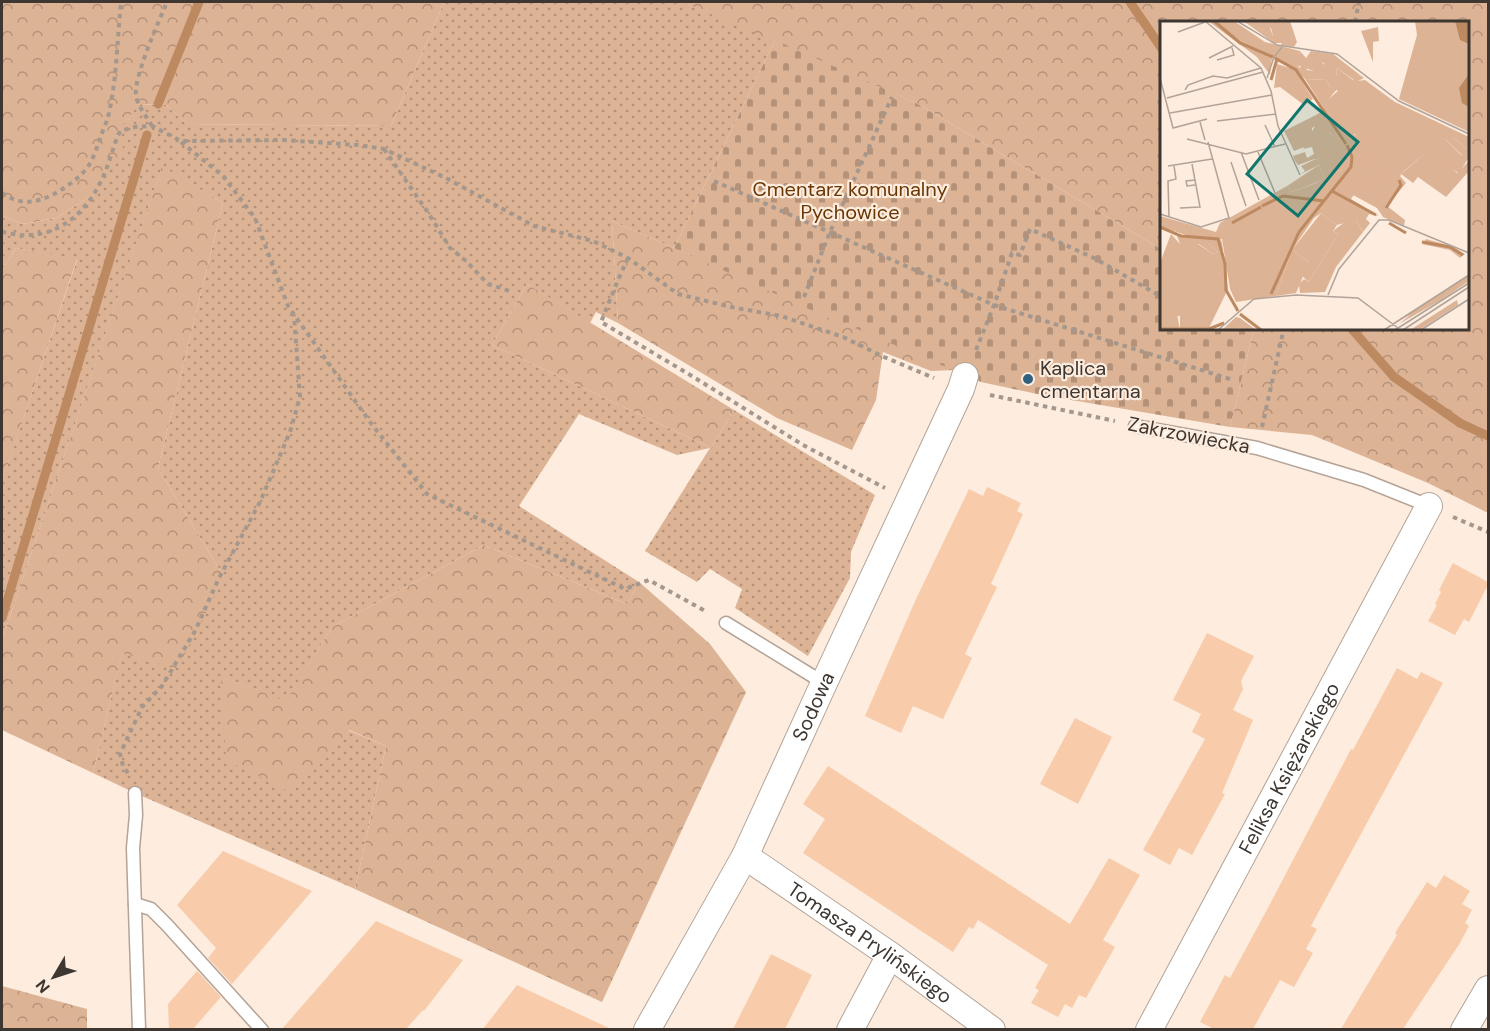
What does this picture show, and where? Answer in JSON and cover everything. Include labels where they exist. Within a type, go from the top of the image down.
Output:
[{"type":"street","name":"Sodowa","points":[[647,1029],[745,856],[963,383]]},
{"type":"street","name":"Feliksa Księżarskiego","points":[[1149,1029],[1429,506]]},
{"type":"street","name":"Tomasza Prylińskiego","points":[[745,856],[890,955],[992,1029]]},
{"type":"street","points":[[850,1029],[890,955]]},
{"type":"street","points":[[1464,1029],[1488,989]]},
{"type":"lane","name":"Zakrzowiecka","points":[[1135,426],[1257,448],[1364,480],[1429,506]]},
{"type":"lane","points":[[726,623],[824,683]]},
{"type":"lane","points":[[135,793],[133,848],[139,1029]]},
{"type":"lane","points":[[135,904],[151,909],[262,1029]]},
{"type":"path","points":[[2,193],[13,200],[26,202],[38,200],[50,196],[71,183],[90,164],[108,117],[121,2]]},
{"type":"path","points":[[167,2],[137,80],[136,96],[141,109],[152,126],[181,141],[223,176],[255,218],[288,306],[370,422],[427,494],[625,589],[649,580],[726,623]]},
{"type":"path","points":[[1355,21],[1359,2]]},
{"type":"path","points":[[804,297],[830,232],[892,97]]},
{"type":"path","points":[[2,232],[27,236],[45,233],[67,223],[89,203],[101,182],[120,131],[152,126]]},
{"type":"path","name":"Zakrzowiecka","points":[[181,141],[283,140],[384,149],[446,178],[534,226],[593,241],[628,258],[678,294],[731,308],[781,316],[843,337],[884,357],[963,383],[1135,426]]},
{"type":"path","points":[[384,149],[450,248],[488,284],[510,291]]},
{"type":"path","points":[[714,181],[994,305],[1233,380]]},
{"type":"path","points":[[963,383],[1012,253],[1020,255],[1030,229],[1094,258],[1160,296]]},
{"type":"path","points":[[628,258],[601,322],[803,445],[910,500]]},
{"type":"path","points":[[135,793],[134,781],[123,766],[120,754],[142,707],[162,686],[195,631],[219,578],[260,502],[290,432],[300,397],[294,314]]},
{"type":"path","points":[[1257,448],[1284,330]]},
{"type":"path","points":[[1429,506],[1488,532]]},
{"type":"green space","points":[[2,2],[444,2],[391,126],[187,124],[166,105],[135,104],[130,118],[118,128],[123,148],[91,196],[56,218],[23,224],[2,216]]},
{"type":"green space","points":[[444,2],[683,2],[775,40],[674,248],[612,221],[618,323],[596,312],[590,323],[527,284],[492,345],[711,448],[734,410],[875,495],[851,552],[850,578],[808,656],[735,608],[742,589],[710,569],[697,582],[645,551],[710,448],[677,455],[579,414],[519,506],[639,582],[627,604],[484,545],[332,627],[286,702],[221,677],[386,746],[355,889],[93,773],[122,652],[224,577],[158,468],[223,203],[162,167],[2,640],[2,471],[4,475],[77,260],[16,248],[2,270],[2,216],[23,224],[56,218],[91,196],[117,128],[130,118],[134,104],[166,105],[187,124],[391,126]]},
{"type":"green space","points":[[683,2],[1488,2],[1488,513],[1428,483],[1312,435],[1230,427],[1254,330],[1469,330],[1469,21],[1160,21],[1160,248],[918,104]]},
{"type":"green space","name":"Cmentarz komunalny Pychowice","points":[[775,40],[918,104],[1160,248],[1160,330],[1254,330],[1230,427],[1042,395],[981,382],[840,323],[674,248]]},
{"type":"green space","points":[[162,166],[223,203],[158,468],[224,577],[177,669],[122,653],[93,773],[2,730],[2,640]]},
{"type":"green space","points":[[612,221],[955,370],[931,371],[883,352],[876,400],[852,450],[777,418],[618,323]]},
{"type":"green space","points":[[16,248],[77,259],[4,476],[2,471],[2,270]]},
{"type":"green space","points":[[527,284],[734,410],[711,448],[492,345]]},
{"type":"green space","points":[[484,545],[627,604],[639,582],[710,644],[746,692],[602,1002],[355,889],[386,746],[349,730],[290,792],[226,760],[221,677],[286,701],[332,627]]},
{"type":"green space","points":[[2,986],[87,1009],[87,1029],[2,1029]]},
{"type":"building","points":[[987,487],[1021,503],[1017,511],[1023,514],[991,584],[997,587],[965,654],[972,658],[943,719],[913,706],[901,733],[865,716],[916,599],[969,489],[983,496]]},
{"type":"building","points":[[1453,563],[1488,582],[1469,622],[1464,619],[1455,635],[1428,621],[1437,605],[1435,604],[1441,592],[1439,590]]},
{"type":"building","points":[[1207,633],[1254,656],[1241,681],[1243,689],[1233,710],[1253,720],[1222,793],[1225,794],[1192,855],[1179,848],[1170,865],[1143,850],[1205,739],[1192,732],[1201,714],[1173,700]]},
{"type":"building","points":[[1397,668],[1417,679],[1421,672],[1443,683],[1311,926],[1317,929],[1306,949],[1313,953],[1294,987],[1280,980],[1253,1029],[1214,1029],[1200,1022],[1225,975],[1230,978],[1351,749],[1353,750]]},
{"type":"building","points":[[1075,718],[1112,737],[1078,804],[1040,784]]},
{"type":"building","points":[[828,766],[1070,924],[1109,858],[1140,875],[1103,940],[1115,947],[1086,998],[1079,995],[1072,1008],[1065,1004],[1058,1017],[1031,1003],[1039,990],[1035,988],[1048,965],[978,920],[973,929],[969,927],[953,952],[803,853],[825,819],[803,804]]},
{"type":"building","points":[[223,851],[312,891],[232,984],[208,958],[216,948],[177,905]]},
{"type":"building","points":[[1444,875],[1470,891],[1462,904],[1472,910],[1465,923],[1469,926],[1403,1029],[1341,1029],[1397,935],[1395,933],[1427,882],[1436,888]]},
{"type":"building","points":[[376,921],[463,960],[424,1011],[406,1029],[282,1029]]},
{"type":"building","points":[[771,954],[812,975],[785,1029],[733,1029]]},
{"type":"building","points":[[197,971],[221,997],[193,1029],[169,1029],[168,1004]]},
{"type":"building","points":[[517,985],[611,1029],[483,1029]]},
{"type":"waterway","points":[[158,104],[199,2]]},
{"type":"waterway","points":[[1130,2],[1160,46]]},
{"type":"waterway","points":[[2,618],[147,135]]},
{"type":"waterway","points":[[1353,330],[1394,377],[1460,423],[1488,436]]},
{"type":"place","name":"Kaplica cmentarna","points":[[1028,379]]}]
